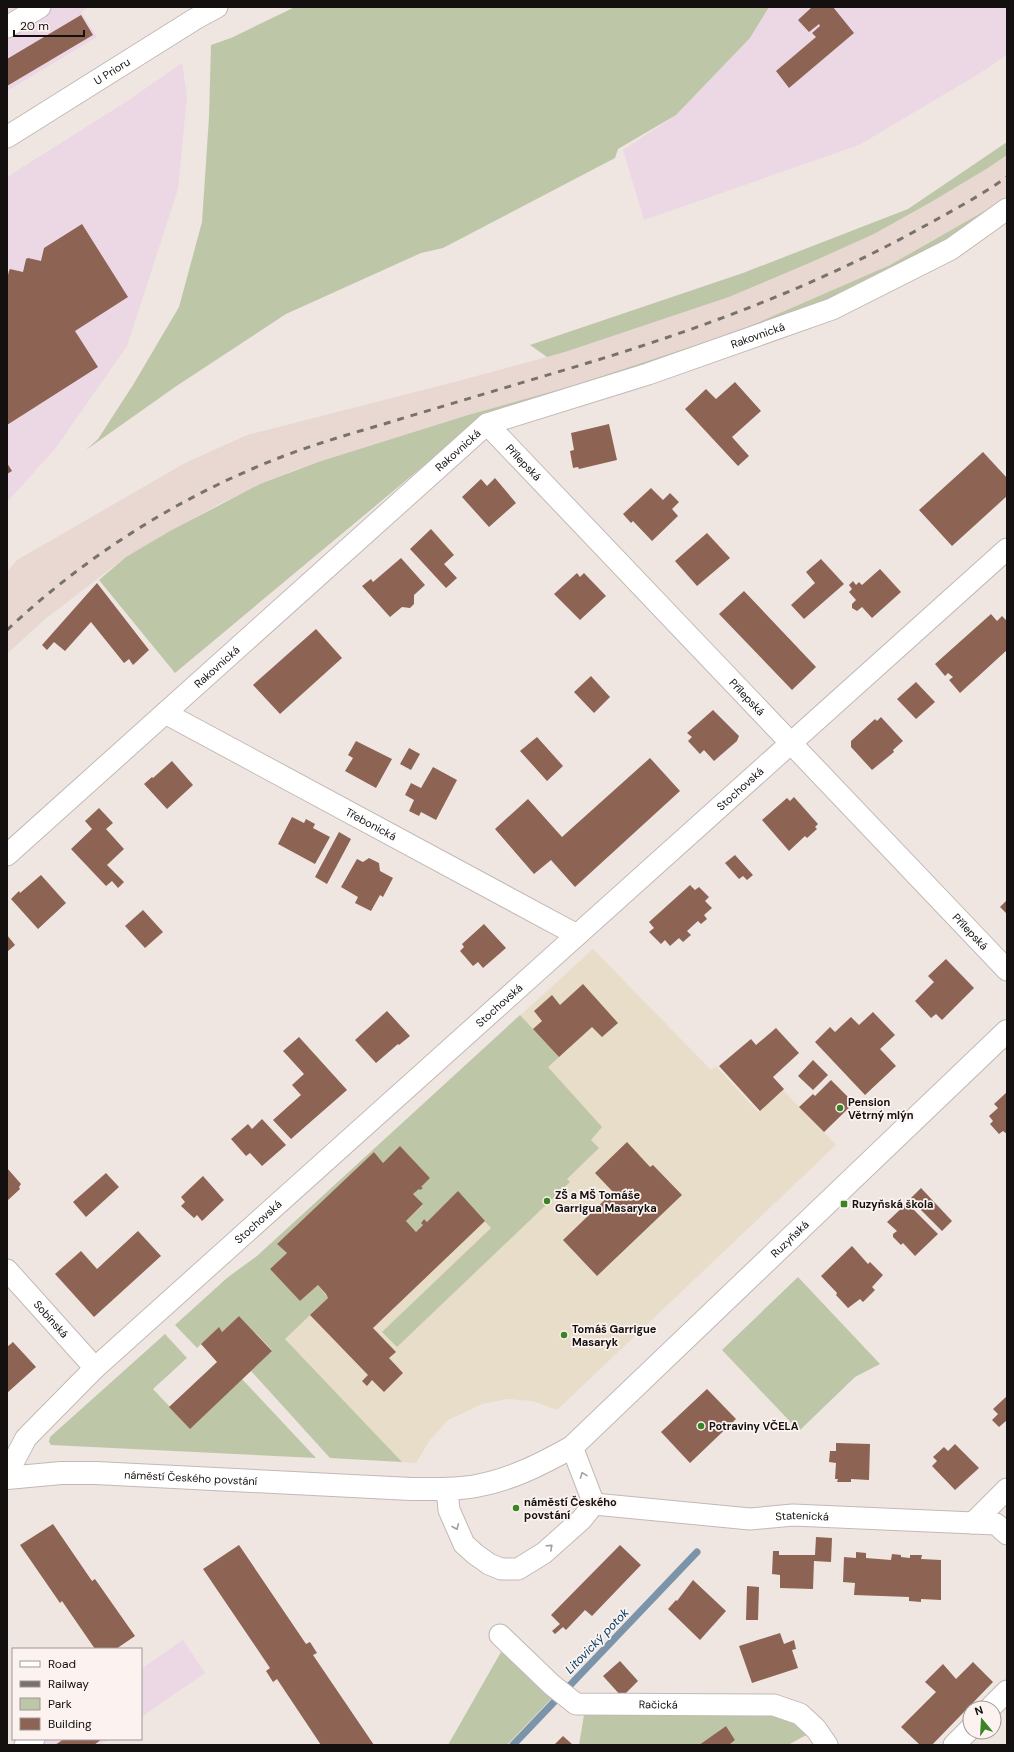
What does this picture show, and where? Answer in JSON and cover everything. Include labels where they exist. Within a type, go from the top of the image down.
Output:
[{"type":"street","points":[[7,27],[40,7]]},
{"type":"street","name":"U Prioru","points":[[7,137],[195,18],[217,7]]},
{"type":"street","name":"Rakovnická","points":[[7,855],[486,424],[648,374],[832,309],[951,249],[1007,209]]},
{"type":"street","name":"Přílepská","points":[[486,424],[1007,970]]},
{"type":"street","name":"Stochovská","points":[[7,1474],[26,1438],[94,1368],[1007,550]]},
{"type":"street","name":"Třebonická","points":[[165,713],[577,935]]},
{"type":"street","name":"Ruzyňská","points":[[572,1446],[1007,1031]]},
{"type":"street","name":"Sobínská","points":[[7,1270],[94,1368]]},
{"type":"street","points":[[447,1489],[449,1510],[464,1544],[480,1558],[501,1569],[518,1569],[544,1553],[580,1520],[594,1504],[572,1446]]},
{"type":"street","name":"náměstí Českého povstání","points":[[7,1478],[61,1473],[96,1473],[411,1489],[447,1489],[475,1487],[507,1478],[545,1462],[572,1446]]},
{"type":"street","points":[[973,1523],[1007,1489]]},
{"type":"street","name":"Statenická","points":[[594,1504],[750,1520],[793,1515],[996,1524],[1007,1534]]},
{"type":"street","name":"Račická","points":[[500,1636],[552,1685],[576,1704],[774,1705],[800,1714],[816,1729],[827,1745]]},
{"type":"street","points":[[998,1700],[1007,1691]]},
{"type":"street","points":[[954,1745],[962,1737]]},
{"type":"shaded area","points":[[7,7],[89,7],[81,12],[97,37],[7,91]]},
{"type":"shaded area","points":[[769,7],[1007,7],[1007,55],[977,75],[859,145],[644,220],[623,150],[676,115],[750,38]]},
{"type":"shaded area","points":[[182,63],[187,96],[178,189],[127,346],[55,449],[7,502],[7,177],[129,100]]},
{"type":"shaded area","points":[[1007,155],[1007,198],[890,265],[741,330],[575,385],[468,415],[292,471],[219,504],[126,557],[44,620],[7,654],[7,572],[17,560],[185,463],[247,435],[565,352],[729,297],[874,234],[933,201]]},
{"type":"shaded area","name":"ZŠ a MŠ Tomáše Garrigua Masaryka","points":[[593,949],[711,1070],[716,1066],[758,1112],[783,1090],[836,1145],[557,1410],[533,1401],[508,1399],[482,1404],[448,1420],[430,1440],[416,1463],[402,1462],[227,1278],[257,1256]]},
{"type":"shaded area","points":[[183,1640],[205,1673],[142,1716],[142,1668]]},
{"type":"shaded area","points":[[34,1740],[108,1740],[100,1745],[26,1745]]},
{"type":"green space","points":[[295,7],[769,7],[750,38],[676,115],[618,149],[615,158],[443,248],[421,253],[286,314],[175,387],[86,450],[98,439],[133,385],[179,307],[202,222],[209,117],[211,45],[231,38]]},
{"type":"green space","points":[[1007,142],[1007,155],[988,168],[874,234],[807,264],[729,297],[565,352],[547,357],[530,345],[743,273],[908,209]]},
{"type":"green space","points":[[1007,198],[1007,203],[946,243],[832,299],[760,326],[482,417],[175,673],[99,580],[126,557],[170,531],[260,484],[318,462],[468,415],[575,385],[741,330],[890,265]]},
{"type":"green space","points":[[520,1015],[559,1057],[548,1067],[602,1127],[591,1140],[599,1148],[567,1179],[570,1182],[397,1347],[382,1332],[491,1228],[458,1192],[427,1222],[424,1219],[421,1222],[423,1225],[416,1232],[406,1221],[423,1205],[413,1194],[419,1189],[420,1190],[430,1178],[400,1147],[383,1163],[374,1152],[277,1244],[287,1253],[270,1269],[300,1301],[318,1285],[328,1298],[285,1339],[402,1462],[330,1458],[251,1371],[272,1350],[239,1316],[222,1332],[218,1328],[197,1348],[175,1325],[227,1278],[257,1256]]},
{"type":"green space","points":[[798,1277],[880,1364],[855,1377],[799,1431],[722,1350]]},
{"type":"green space","points":[[165,1334],[187,1358],[153,1389],[190,1428],[242,1379],[316,1458],[51,1445],[49,1442],[50,1437]]},
{"type":"green space","points":[[501,1652],[553,1697],[507,1745],[448,1745]]},
{"type":"green space","points":[[584,1715],[783,1715],[810,1733],[788,1745],[729,1745],[735,1740],[726,1726],[699,1745],[579,1745]]},
{"type":"building","points":[[812,7],[833,7],[854,33],[789,88],[776,71],[816,37],[812,33],[820,26],[819,24],[809,32],[798,20]]},
{"type":"building","points":[[81,15],[93,35],[7,86],[7,59]]},
{"type":"building","points":[[82,224],[128,297],[75,331],[98,367],[7,425],[7,279],[9,271],[10,269],[23,272],[26,259],[28,258],[41,261],[44,248]]},
{"type":"building","points":[[735,382],[761,411],[732,437],[749,456],[738,466],[685,409],[706,389],[716,399]]},
{"type":"building","points":[[609,424],[617,460],[579,469],[578,467],[573,468],[570,451],[574,450],[571,433]]},
{"type":"building","points":[[983,452],[1007,478],[1007,496],[952,546],[919,510]]},
{"type":"building","points":[[7,463],[12,471],[7,474]]},
{"type":"building","points":[[495,478],[516,503],[489,527],[462,497],[481,479],[487,486]]},
{"type":"building","points":[[651,488],[663,500],[670,493],[679,502],[672,509],[678,516],[652,541],[633,521],[631,523],[623,514]]},
{"type":"building","points":[[431,529],[454,555],[444,564],[457,578],[446,588],[410,549]]},
{"type":"building","points":[[707,533],[730,558],[697,586],[675,561]]},
{"type":"building","points":[[401,558],[425,585],[414,595],[414,604],[410,608],[402,607],[390,617],[362,586],[371,579],[373,582]]},
{"type":"building","points":[[821,559],[844,584],[804,619],[791,605],[815,583],[806,572]]},
{"type":"building","points":[[880,569],[901,592],[872,618],[862,607],[857,611],[852,608],[852,604],[856,600],[849,592],[852,589],[849,585],[853,581],[856,585],[859,582],[862,585]]},
{"type":"building","points":[[577,573],[580,577],[584,573],[606,596],[580,620],[554,594]]},
{"type":"building","points":[[97,583],[149,650],[133,665],[129,659],[124,663],[91,622],[65,651],[54,642],[47,650],[42,645]]},
{"type":"building","points":[[744,591],[816,667],[792,690],[719,614]]},
{"type":"building","points":[[991,614],[997,621],[1002,616],[1007,621],[1007,650],[960,693],[949,680],[953,677],[948,673],[945,676],[935,664]]},
{"type":"building","points":[[316,629],[342,658],[280,714],[253,685]]},
{"type":"building","points":[[591,676],[610,697],[594,713],[574,692]]},
{"type":"building","points":[[916,682],[935,702],[916,719],[897,699]]},
{"type":"building","points":[[713,710],[739,736],[737,741],[714,761],[704,750],[700,754],[688,741],[692,737],[687,733]]},
{"type":"building","points":[[881,717],[903,741],[893,750],[894,752],[872,770],[851,747],[851,741],[875,719],[877,721]]},
{"type":"building","points":[[537,737],[563,766],[547,781],[520,751]]},
{"type":"building","points":[[356,741],[392,759],[376,788],[345,771],[353,758],[348,755]]},
{"type":"building","points":[[409,748],[420,754],[411,770],[400,764]]},
{"type":"building","points":[[650,758],[680,791],[575,887],[551,860],[534,874],[495,829],[528,799],[562,837]]},
{"type":"building","points":[[172,761],[193,785],[167,809],[144,784]]},
{"type":"building","points":[[433,767],[457,780],[436,820],[421,812],[419,816],[409,811],[414,800],[405,795],[411,783],[421,788]]},
{"type":"building","points":[[794,797],[818,824],[815,827],[817,829],[807,838],[805,836],[789,851],[762,820],[787,798],[790,801]]},
{"type":"building","points":[[99,808],[113,823],[106,829],[124,849],[107,865],[124,882],[118,888],[112,881],[106,886],[71,849],[92,829],[85,821]]},
{"type":"building","points":[[292,817],[304,823],[306,819],[315,824],[313,828],[330,837],[315,864],[278,844]]},
{"type":"building","points":[[339,832],[351,839],[327,884],[315,877]]},
{"type":"building","points":[[735,855],[753,875],[747,880],[743,876],[739,879],[725,863]]},
{"type":"building","points":[[369,858],[379,863],[380,871],[393,878],[383,897],[380,895],[371,911],[355,903],[358,897],[341,887],[357,859],[363,862]]},
{"type":"building","points":[[41,875],[66,903],[38,929],[11,899],[19,891],[20,893]]},
{"type":"building","points":[[690,885],[695,890],[699,887],[709,897],[705,901],[712,908],[704,915],[707,919],[701,924],[698,921],[687,931],[691,935],[683,942],[679,938],[670,946],[665,940],[661,944],[649,932],[654,928],[649,922]]},
{"type":"building","points":[[1007,900],[1007,914],[1000,907]]},
{"type":"building","points":[[143,910],[163,932],[145,948],[125,926]]},
{"type":"building","points":[[484,924],[506,948],[483,968],[478,962],[473,966],[460,951],[464,947],[462,944]]},
{"type":"building","points":[[7,935],[15,945],[7,952]]},
{"type":"building","points":[[946,959],[974,988],[942,1020],[936,1014],[931,1018],[915,1001],[934,982],[928,976]]},
{"type":"building","points":[[583,984],[618,1023],[602,1037],[592,1027],[559,1057],[533,1029],[542,1021],[534,1011],[552,995],[560,1005]]},
{"type":"building","points":[[387,1011],[410,1036],[376,1063],[355,1040]]},
{"type":"building","points":[[873,1012],[895,1035],[880,1049],[896,1066],[865,1095],[815,1042],[830,1027],[835,1032],[851,1017],[859,1025]]},
{"type":"building","points":[[776,1028],[799,1053],[773,1077],[784,1089],[760,1111],[719,1066],[751,1039],[756,1045]]},
{"type":"building","points":[[299,1037],[347,1090],[291,1139],[273,1120],[301,1095],[292,1085],[304,1074],[283,1051]]},
{"type":"building","points":[[813,1060],[828,1075],[813,1090],[798,1076]]},
{"type":"building","points":[[831,1080],[854,1103],[824,1132],[799,1107],[813,1094],[815,1096]]},
{"type":"building","points":[[1007,1092],[1007,1134],[1003,1131],[999,1134],[990,1124],[993,1121],[989,1116],[998,1108],[994,1104]]},
{"type":"building","points":[[262,1119],[286,1145],[262,1166],[250,1153],[246,1156],[231,1139],[248,1124],[252,1129]]},
{"type":"building","points":[[627,1142],[650,1167],[653,1165],[682,1195],[597,1276],[563,1240],[613,1192],[595,1173]]},
{"type":"building","points":[[400,1146],[430,1178],[421,1187],[423,1188],[420,1190],[419,1189],[413,1194],[423,1204],[406,1221],[416,1232],[423,1225],[421,1223],[424,1219],[427,1222],[458,1191],[485,1221],[373,1328],[396,1352],[389,1358],[403,1373],[384,1392],[372,1380],[367,1386],[362,1381],[368,1375],[310,1315],[328,1298],[318,1285],[300,1301],[270,1269],[287,1253],[277,1244],[374,1152],[383,1163]]},
{"type":"building","points":[[7,1168],[21,1184],[19,1187],[20,1189],[7,1201]]},
{"type":"building","points":[[106,1173],[119,1187],[86,1217],[73,1202]]},
{"type":"building","points":[[203,1176],[224,1200],[202,1221],[197,1215],[194,1218],[181,1206],[185,1202],[181,1197]]},
{"type":"building","points":[[921,1188],[952,1221],[942,1231],[910,1199]]},
{"type":"building","points":[[907,1203],[938,1234],[915,1256],[903,1243],[901,1245],[893,1237],[893,1234],[897,1231],[887,1222]]},
{"type":"building","points":[[138,1231],[161,1256],[94,1317],[55,1274],[81,1251],[97,1269]]},
{"type":"building","points":[[852,1246],[868,1264],[870,1262],[883,1275],[872,1287],[875,1290],[863,1302],[860,1299],[848,1308],[836,1295],[837,1293],[821,1276]]},
{"type":"building","points":[[239,1316],[272,1351],[190,1429],[169,1407],[217,1362],[201,1344],[219,1327],[222,1332]]},
{"type":"building","points":[[13,1342],[36,1367],[7,1393],[7,1347]]},
{"type":"building","points":[[707,1389],[736,1419],[690,1463],[661,1432]]},
{"type":"building","points":[[1007,1396],[1007,1423],[1006,1421],[999,1427],[992,1420],[998,1414],[993,1409]]},
{"type":"building","points":[[836,1443],[870,1444],[869,1480],[851,1479],[851,1482],[837,1482],[838,1479],[835,1479],[836,1463],[829,1462],[830,1451],[836,1451]]},
{"type":"building","points":[[955,1444],[979,1468],[955,1490],[932,1466],[937,1461],[933,1457],[944,1447],[948,1451]]},
{"type":"building","points":[[53,1524],[92,1581],[95,1579],[135,1636],[117,1648],[94,1648],[62,1601],[60,1603],[20,1545]]},
{"type":"building","points":[[816,1537],[832,1538],[831,1562],[814,1561],[813,1589],[780,1588],[780,1575],[772,1574],[773,1551],[779,1551],[779,1555],[815,1555]]},
{"type":"building","points":[[239,1545],[306,1644],[310,1642],[317,1653],[313,1655],[374,1745],[321,1745],[277,1679],[273,1682],[266,1671],[270,1668],[203,1569]]},
{"type":"building","points":[[620,1545],[641,1565],[592,1616],[585,1610],[566,1630],[563,1627],[555,1634],[552,1631],[560,1624],[551,1615]]},
{"type":"building","points":[[856,1552],[866,1553],[866,1558],[891,1560],[892,1554],[910,1558],[910,1555],[922,1555],[921,1559],[941,1560],[941,1600],[921,1599],[921,1602],[909,1601],[909,1597],[854,1595],[855,1583],[843,1582],[844,1557],[856,1558]]},
{"type":"building","points":[[693,1580],[726,1611],[700,1640],[668,1609],[676,1600],[677,1601]]},
{"type":"building","points":[[747,1586],[759,1587],[758,1620],[746,1620]]},
{"type":"building","points":[[780,1633],[784,1644],[794,1640],[796,1649],[792,1650],[798,1668],[752,1683],[739,1646]]},
{"type":"building","points":[[620,1661],[638,1681],[622,1697],[603,1676]]},
{"type":"building","points":[[973,1662],[993,1682],[976,1700],[962,1700],[962,1714],[932,1745],[920,1745],[901,1727],[936,1692],[925,1682],[943,1664],[956,1679]]},
{"type":"building","points":[[726,1726],[735,1740],[729,1745],[699,1745]]},
{"type":"building","points":[[563,1736],[573,1745],[554,1745]]},
{"type":"building","points":[[62,1740],[101,1740],[94,1745],[55,1745]]},
{"type":"waterway","name":"Litovický potok","points":[[513,1745],[697,1552]]},
{"type":"railway","points":[[7,630],[34,605],[63,582],[123,539],[186,501],[252,469],[317,444],[661,340],[750,307],[793,290],[879,250],[965,204],[1007,177]]},
{"type":"place","name":"Pension Větrný mlýn","points":[[840,1108]]},
{"type":"place","name":"ZŠ a MŠ Tomáše Garrigua Masaryka","points":[[547,1201]]},
{"type":"place","name":"Ruzyňská škola","points":[[844,1204]]},
{"type":"place","name":"Tomáš Garrigue Masaryk","points":[[564,1335]]},
{"type":"place","name":"Potraviny VČELA","points":[[701,1426]]},
{"type":"place","name":"náměstí Českého povstání","points":[[516,1508]]}]
